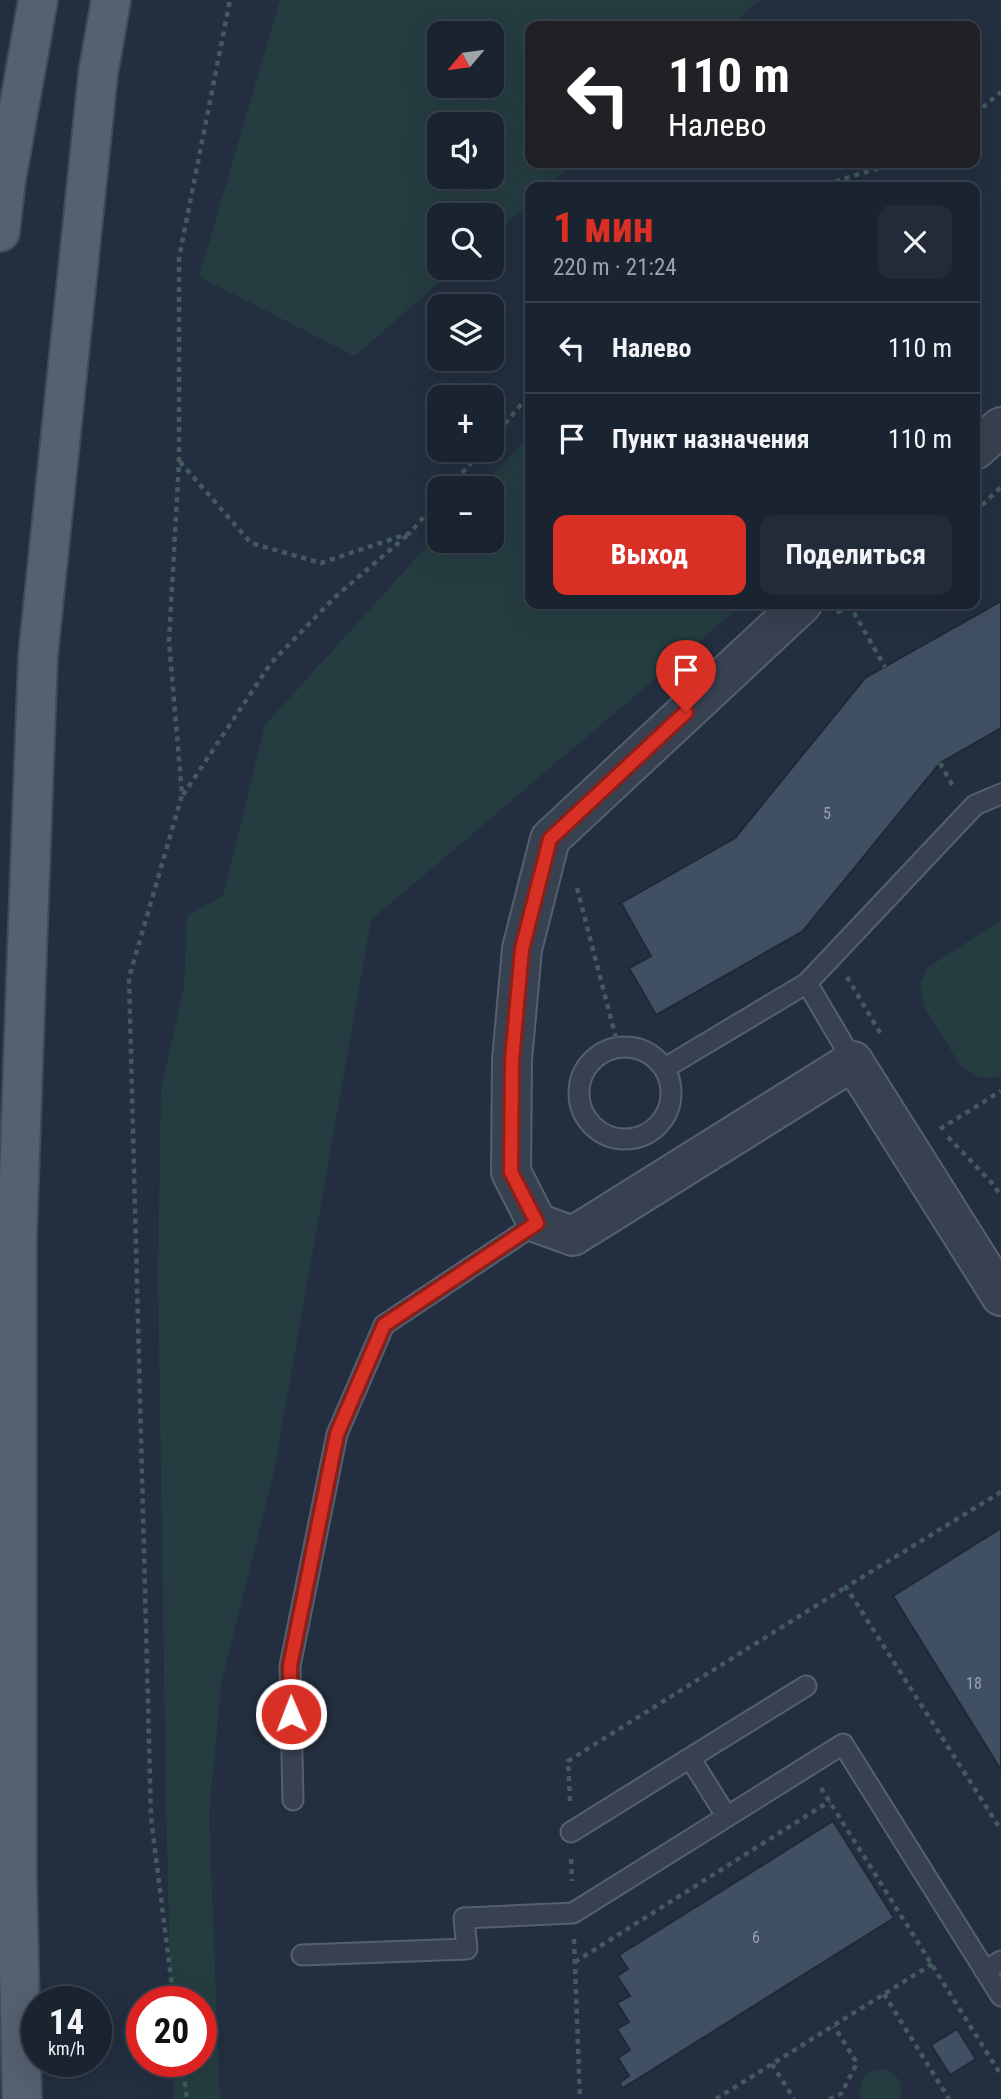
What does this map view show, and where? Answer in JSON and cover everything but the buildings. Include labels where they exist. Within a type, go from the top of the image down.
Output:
[{"type":"main road","points":[[0,232],[6,180],[38,0]]},
{"type":"main road","points":[[22,2099],[17,1879],[17,1237],[38,656],[98,74],[111,0]]},
{"type":"street","points":[[980,446],[1001,427]]},
{"type":"street","points":[[816,610],[550,839],[522,949],[512,1060],[511,1172],[537,1223],[573,1236],[853,1061],[1001,1296]]},
{"type":"lane","points":[[665,1068],[807,983],[975,805],[1001,794]]},
{"type":"lane","points":[[807,983],[853,1061]]},
{"type":"lane","points":[[618,1046],[645,1050],[665,1068],[672,1094],[664,1119],[644,1136],[618,1140],[593,1129],[579,1106],[579,1079],[594,1057],[618,1046]]},
{"type":"lane","points":[[293,1800],[290,1666],[337,1434],[384,1325],[537,1223]]},
{"type":"lane","points":[[571,1832],[806,1686]]},
{"type":"lane","points":[[302,1955],[467,1949],[464,1917],[573,1913],[843,1744],[993,1966],[1001,1996]]},
{"type":"lane","points":[[690,1758],[727,1817]]},
{"type":"path","points":[[182,795],[169,641],[179,462],[179,258],[230,0]]},
{"type":"path","points":[[980,110],[1001,92]]},
{"type":"path","points":[[833,182],[880,168]]},
{"type":"path","points":[[504,425],[525,400]]},
{"type":"path","points":[[179,462],[251,542],[321,563],[410,533]]},
{"type":"path","points":[[459,476],[472,462]]},
{"type":"path","points":[[980,507],[1001,487]]},
{"type":"path","points":[[172,1986],[150,1818],[129,978],[182,795],[271,663],[335,597],[410,533],[427,513]]},
{"type":"path","points":[[853,609],[885,667]]},
{"type":"path","points":[[576,884],[618,1046]]},
{"type":"path","points":[[834,956],[882,1036]]},
{"type":"path","points":[[940,1129],[1001,1091]]},
{"type":"path","points":[[934,1121],[1001,1196]]},
{"type":"path","points":[[568,1761],[1001,1492]]},
{"type":"path","points":[[846,1587],[1001,1830]]},
{"type":"path","points":[[808,1766],[1001,2075]]},
{"type":"path","points":[[575,1962],[830,1801]]},
{"type":"path","points":[[716,2099],[932,1964]]},
{"type":"path","points":[[884,1994],[949,2099]]},
{"type":"path","points":[[829,2099],[843,2096],[857,2063],[834,2025]]},
{"type":"path","points":[[772,2064],[794,2099]]},
{"type":"path","points":[[184,2077],[187,2099]]},
{"type":"green space","points":[[280,0],[760,0],[736,21],[525,21],[525,168],[569,168],[553,182],[525,182],[525,206],[504,225],[504,203],[427,203],[427,280],[442,280],[355,356],[199,277]]},
{"type":"green space","points":[[525,440],[525,609],[737,609],[371,920],[273,1477],[221,1685],[209,1815],[216,1986],[171,1986],[158,1274],[161,1089],[184,987],[187,916],[223,896],[265,725],[427,546],[427,553],[504,553],[504,476],[491,476]]},
{"type":"green space","points":[[1001,920],[1001,1077],[980,1078],[960,1065],[924,1006],[920,985],[927,968]]},
{"type":"green space","points":[[217,2022],[220,2099],[174,2099],[173,2077],[217,2077]]},
{"type":"green space","points":[[880,2069],[891,2072],[898,2079],[901,2088],[899,2099],[862,2099],[860,2088],[863,2079]]},
{"type":"route","points":[[291,1714],[290,1666],[337,1434],[384,1325],[537,1223],[511,1172],[512,1060],[522,949],[550,839],[686,712]]}]
